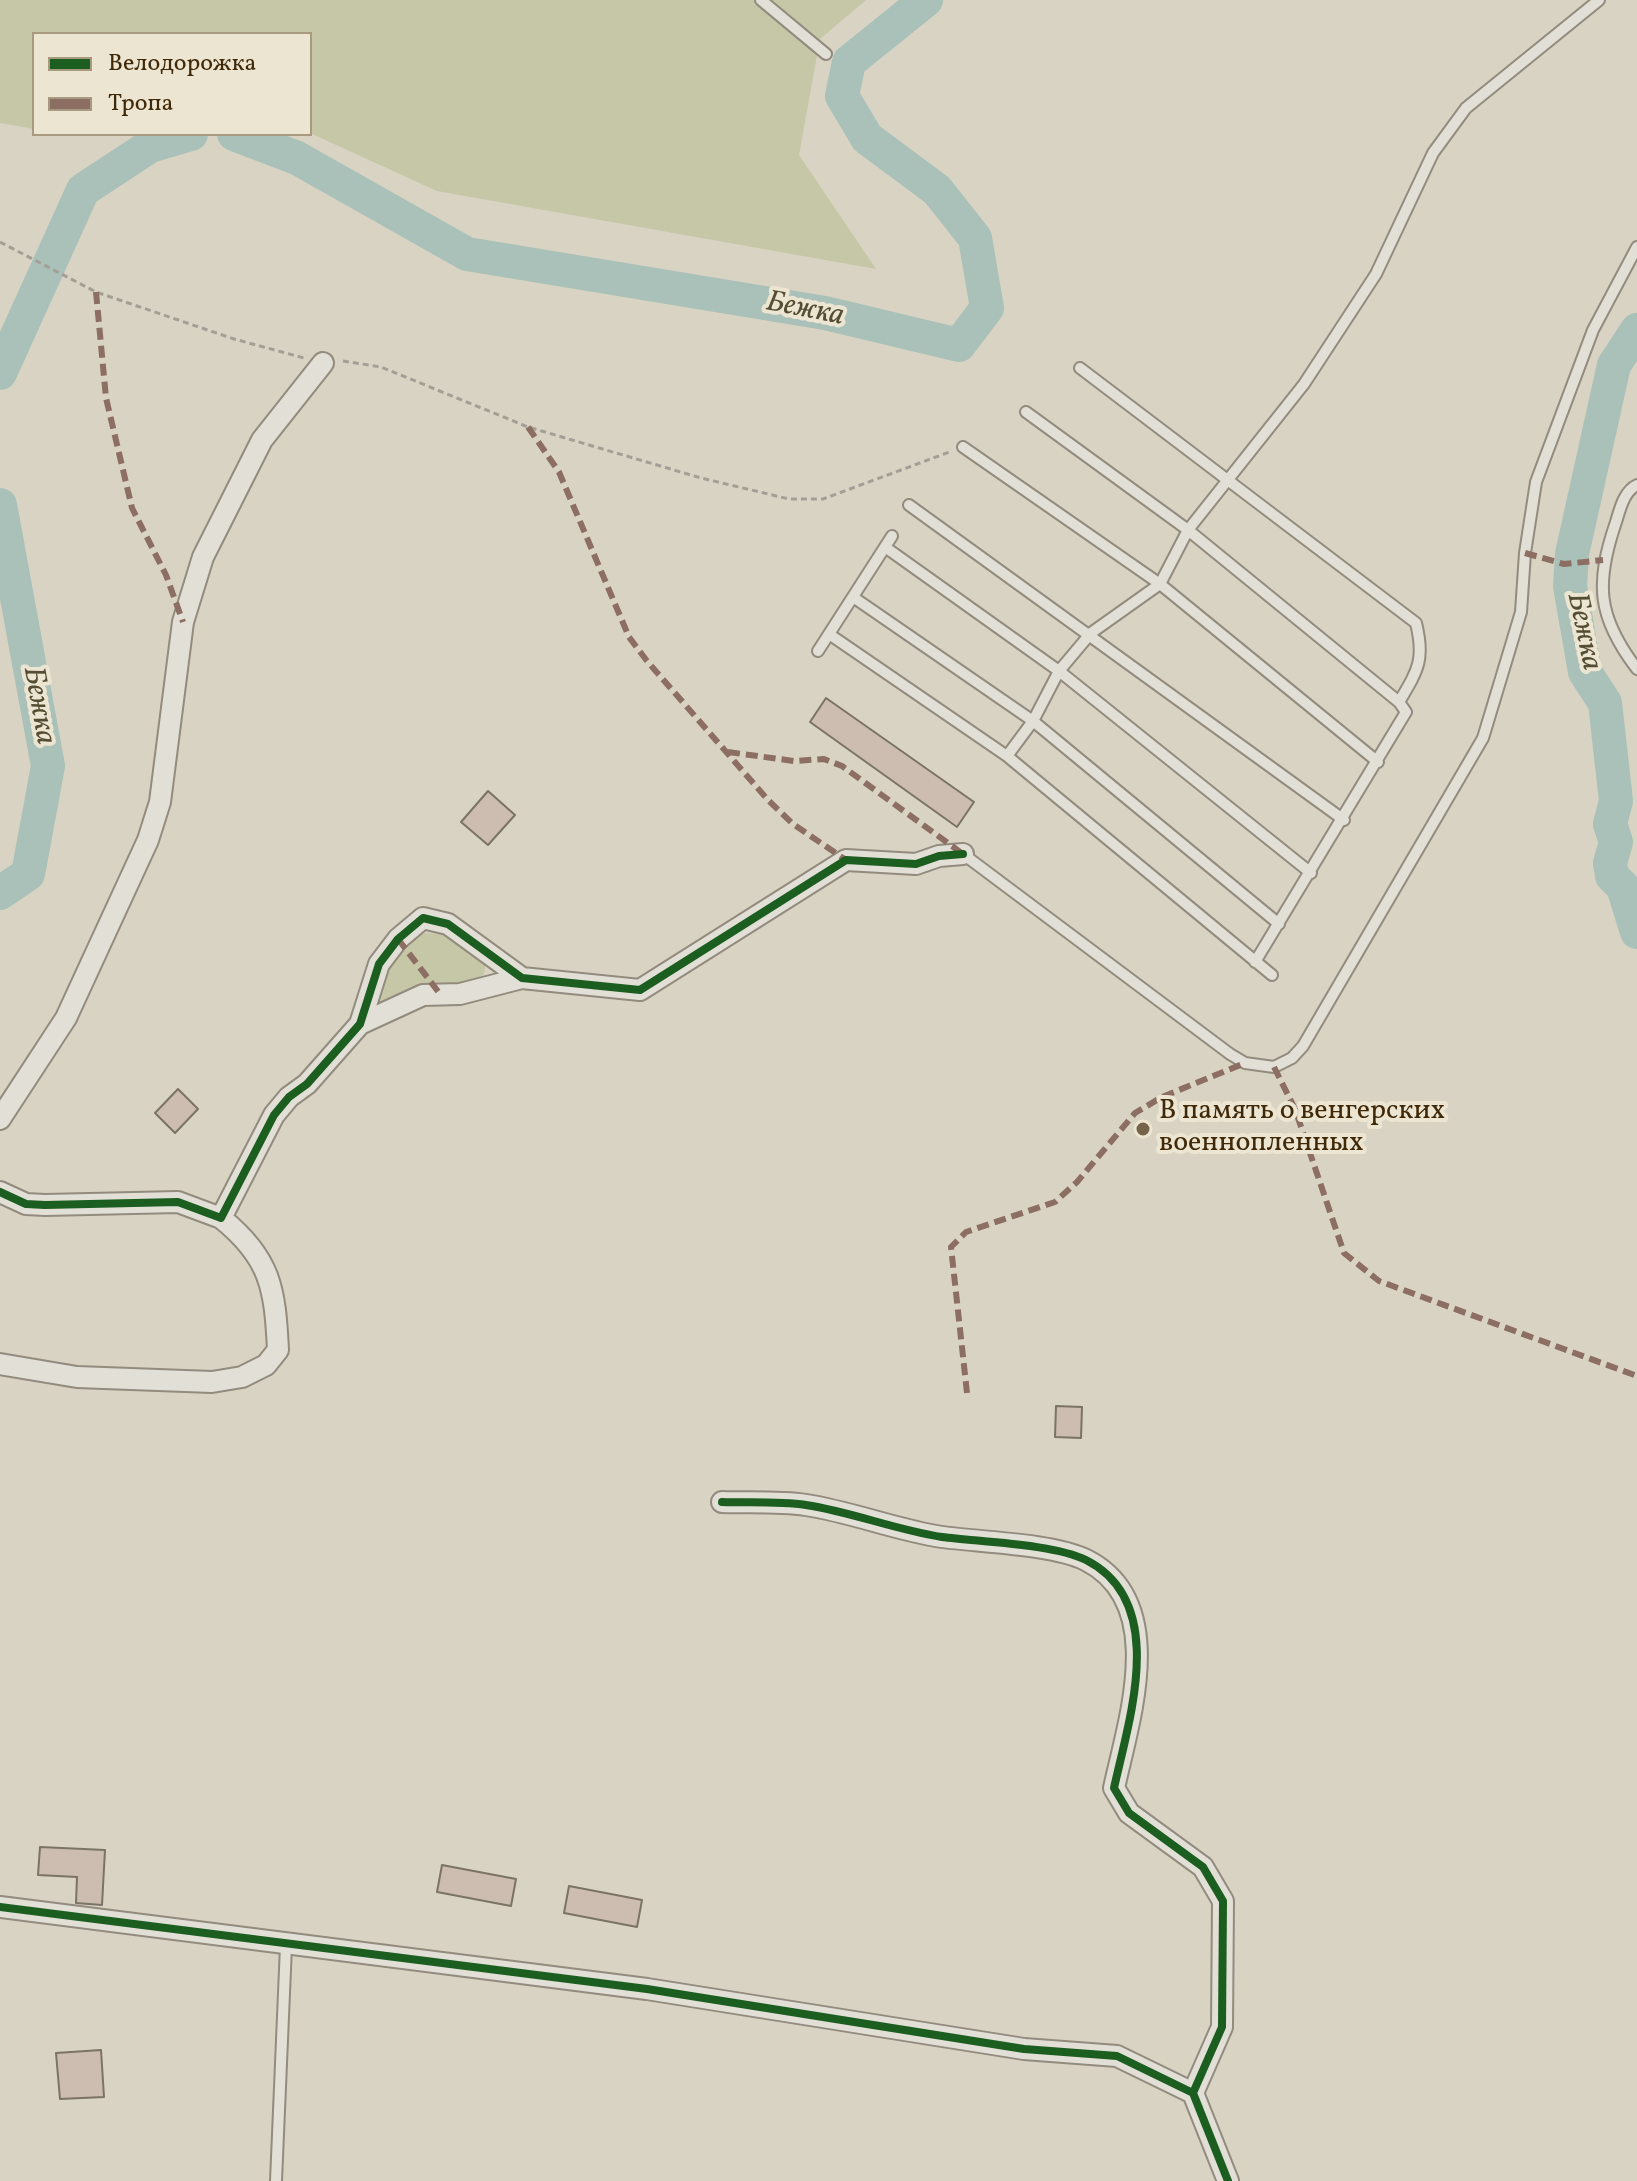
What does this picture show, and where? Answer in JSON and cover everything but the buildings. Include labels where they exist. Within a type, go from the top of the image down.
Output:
[{"type":"street","points":[[0,1119],[66,1018],[148,840],[160,802],[183,622],[203,557],[262,440],[323,363]]},
{"type":"street","points":[[221,1218],[230,1207],[274,1115],[289,1097],[307,1084],[360,1024],[423,995],[460,994],[522,978],[640,990],[846,860],[916,864],[939,856],[963,854]]},
{"type":"street","points":[[360,1024],[379,964],[398,939],[423,918],[448,924],[522,978]]},
{"type":"street","points":[[0,1192],[26,1204],[178,1202],[221,1218],[245,1237],[267,1269],[276,1296],[278,1350],[266,1365],[242,1377],[212,1382],[77,1377],[0,1364]]},
{"type":"street","points":[[722,1502],[806,1505],[938,1536],[1063,1554],[1084,1559],[1106,1572],[1119,1589],[1135,1632],[1137,1662],[1135,1693],[1114,1788],[1129,1813],[1203,1867],[1223,1901],[1222,2027],[1193,2093]]},
{"type":"street","points":[[0,1907],[286,1946],[647,1989],[1024,2049],[1117,2056],[1193,2093],[1228,2181]]},
{"type":"lane","points":[[761,0],[826,54]]},
{"type":"lane","points":[[1007,756],[1033,721],[1059,671],[1091,633],[1160,584],[1188,530],[1304,384],[1376,274],[1433,153],[1466,108],[1599,0]]},
{"type":"lane","points":[[963,854],[1237,1058],[1260,1067],[1274,1067],[1292,1058],[1352,965],[1483,738],[1521,612],[1525,553],[1536,482],[1593,330],[1637,247]]},
{"type":"lane","points":[[1080,368],[1416,623],[1422,649],[1419,669],[1399,702]]},
{"type":"lane","points":[[1026,412],[1188,530],[1399,702],[1406,712],[1344,820],[1255,962]]},
{"type":"lane","points":[[963,447],[1160,584],[1378,762]]},
{"type":"lane","points":[[1637,485],[1631,487],[1617,518],[1603,560],[1601,587],[1605,615],[1618,644],[1637,669]]},
{"type":"lane","points":[[909,505],[1091,633],[1344,820]]},
{"type":"lane","points":[[818,651],[892,536]]},
{"type":"lane","points":[[885,547],[1059,671],[1311,873]]},
{"type":"lane","points":[[853,597],[1033,721],[1279,924]]},
{"type":"lane","points":[[829,634],[1007,756],[1272,975]]},
{"type":"lane","points":[[276,2181],[286,1946]]},
{"type":"path","points":[[0,242],[96,292],[234,339],[323,363],[338,360],[381,367],[528,427],[701,478],[789,499],[823,499],[963,447]]},
{"type":"green space","points":[[0,0],[866,0],[820,39],[799,155],[876,269],[437,191],[312,134],[312,32],[32,32],[32,129],[0,123]]},
{"type":"green space","points":[[424,933],[443,934],[487,956],[484,974],[472,984],[384,1009],[374,994],[383,975],[400,952]]},
{"type":"waterway","name":"Бежка","points":[[239,136],[297,158],[467,254],[825,313],[959,345],[987,308],[975,238],[937,190],[867,138],[842,96],[849,62],[926,0]]},
{"type":"waterway","name":"Бежка","points":[[0,373],[83,190],[150,146],[184,136]]},
{"type":"waterway","name":"Бежка","points":[[1637,330],[1614,365],[1572,554],[1570,586],[1585,672],[1605,703],[1616,801],[1610,824],[1616,842],[1610,863],[1612,876],[1623,887],[1637,932]]},
{"type":"waterway","name":"Бежка","points":[[0,505],[48,766],[28,874],[0,893]]},
{"type":"marked path","points":[[96,292],[106,398],[132,508],[166,575],[183,622]]},
{"type":"marked path","points":[[528,427],[559,472],[629,637],[768,800],[793,824],[846,860]]},
{"type":"marked path","points":[[1525,553],[1564,564],[1603,560]]},
{"type":"marked path","points":[[728,752],[794,761],[824,759],[842,766],[963,854]]},
{"type":"marked path","points":[[398,939],[440,994]]},
{"type":"marked path","points":[[967,1393],[951,1247],[966,1232],[1055,1202],[1077,1182],[1135,1113],[1162,1097],[1245,1063]]},
{"type":"marked path","points":[[1274,1067],[1295,1109],[1344,1253],[1379,1281],[1637,1376]]},
{"type":"cycle path","points":[[0,1192],[26,1204],[178,1202],[221,1218],[274,1115],[289,1097],[307,1084],[360,1024],[379,964],[398,939],[423,918],[448,924],[522,978],[640,990],[846,860],[916,864],[939,856],[963,854]]},
{"type":"cycle path","points":[[722,1502],[806,1505],[925,1534],[1055,1550],[1086,1560],[1112,1579],[1128,1604],[1135,1632],[1137,1664],[1134,1697],[1114,1788],[1129,1813],[1203,1867],[1223,1901],[1222,2027],[1193,2093]]},
{"type":"cycle path","points":[[0,1907],[647,1989],[1024,2049],[1117,2056],[1193,2093],[1228,2181]]},
{"type":"place","name":"В память о венгерских военнопленных","points":[[1143,1129]]}]
